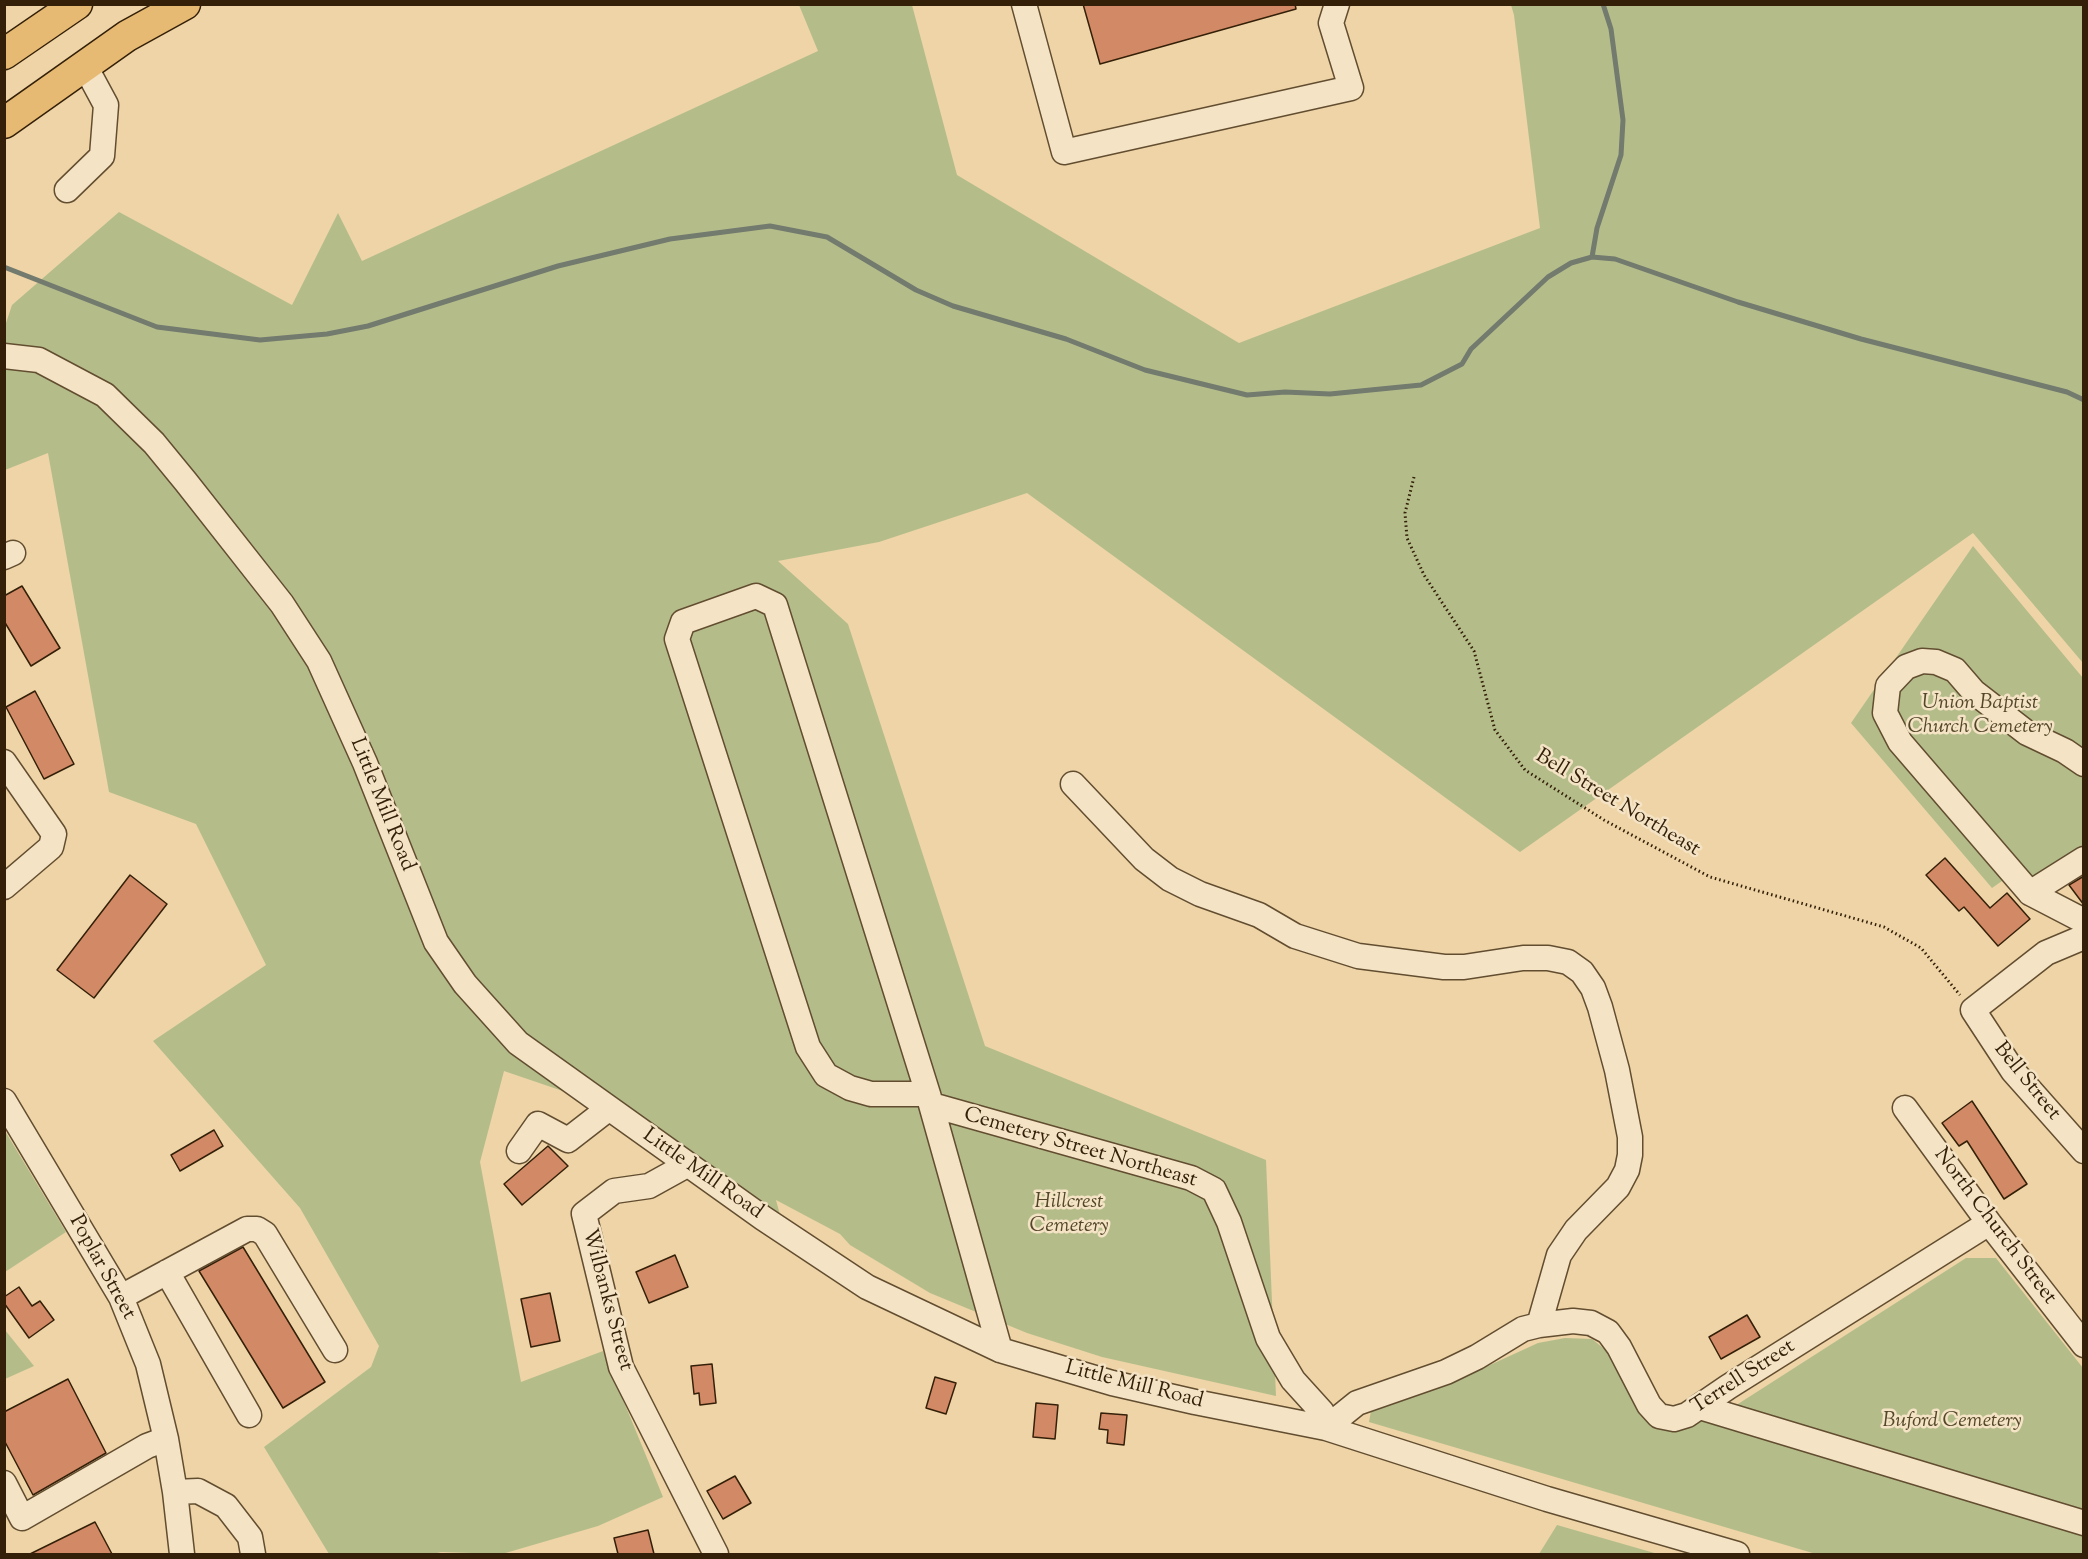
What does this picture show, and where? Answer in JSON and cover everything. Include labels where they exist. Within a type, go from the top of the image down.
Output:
[{"type":"main road","points":[[4,54],[77,4]]},
{"type":"main road","points":[[4,123],[127,36],[185,4]]},
{"type":"street","points":[[1024,4],[1064,152],[1351,88],[1332,23],[1337,4]]},
{"type":"street","points":[[67,190],[102,156],[106,105],[85,66]]},
{"type":"street","name":"Little Mill Road","points":[[4,356],[39,360],[105,394],[154,443],[282,604],[319,661],[364,763],[436,942],[465,984],[518,1043],[763,1218],[867,1287],[1000,1350],[1112,1383],[1326,1428],[1547,1499],[1737,1554]]},
{"type":"street","name":"Cemetery Street Northeast","points":[[930,1100],[775,605],[756,596],[683,622],[677,639],[808,1047],[826,1076],[850,1088],[871,1094],[930,1100],[1191,1178],[1214,1190],[1229,1222],[1268,1338],[1293,1380],[1322,1412],[1326,1428]]},
{"type":"street","points":[[2084,764],[2065,751],[2027,733],[1974,692],[1955,670],[1936,662],[1922,661],[1906,667],[1888,686],[1885,713],[1900,742],[2030,893],[2084,921]]},
{"type":"street","points":[[4,762],[54,834],[51,847],[4,887]]},
{"type":"street","points":[[1073,784],[1144,859],[1170,879],[1200,894],[1259,915],[1295,936],[1359,956],[1444,967],[1464,967],[1524,958],[1548,958],[1568,962],[1582,972],[1593,988],[1617,1070],[1630,1137],[1630,1155],[1627,1170],[1618,1187],[1576,1230],[1559,1255],[1539,1324]]},
{"type":"street","points":[[2030,893],[2084,859]]},
{"type":"street","points":[[1973,1010],[2046,953],[2084,936]]},
{"type":"street","name":"Bell Street","points":[[1973,1010],[2013,1071],[2084,1151]]},
{"type":"street","points":[[930,1100],[1000,1350]]},
{"type":"street","name":"Poplar Street","points":[[4,1101],[121,1297],[148,1364],[166,1440],[182,1554]]},
{"type":"street","points":[[519,1151],[538,1124],[568,1140],[608,1108]]},
{"type":"street","name":"North Church Street","points":[[1905,1108],[1989,1223],[2084,1345]]},
{"type":"street","name":"Wilbanks Street","points":[[687,1165],[650,1186],[614,1191],[584,1214],[621,1367],[716,1554]]},
{"type":"street","name":"Terrell Street","points":[[1326,1428],[1357,1402],[1446,1372],[1477,1357],[1524,1329],[1539,1324],[1573,1321],[1591,1323],[1608,1332],[1619,1347],[1649,1405],[1659,1416],[1674,1419],[1688,1415],[1989,1223]]},
{"type":"street","points":[[121,1297],[247,1229],[256,1229],[265,1234],[335,1350]]},
{"type":"street","points":[[167,1272],[249,1415]]},
{"type":"street","points":[[1700,1407],[2084,1523]]},
{"type":"street","points":[[4,1483],[22,1518],[147,1446],[166,1440]]},
{"type":"street","points":[[175,1492],[198,1491],[226,1506],[250,1537],[253,1554]]},
{"type":"path","name":"Bell Street Northeast","points":[[1414,477],[1405,513],[1407,538],[1424,575],[1474,651],[1495,730],[1525,770],[1604,820],[1710,877],[1884,927],[1921,948],[1973,1010]]},
{"type":"green space","name":"Hillcrest Cemetery","points":[[799,5],[912,5],[957,175],[1239,343],[1540,228],[1511,5],[2083,5],[2083,663],[1973,533],[1520,852],[1027,493],[879,542],[778,561],[848,624],[985,1046],[1266,1160],[1276,1396],[1102,1357],[1027,1333],[930,1293],[850,1245],[840,1234],[776,1200],[783,1226],[642,1118],[504,1071],[480,1162],[521,1382],[603,1351],[663,1497],[598,1526],[502,1554],[441,1552],[433,1554],[329,1554],[264,1447],[371,1367],[379,1346],[300,1208],[153,1041],[266,965],[196,824],[109,792],[48,453],[5,470],[4,329],[12,305],[119,212],[292,305],[338,213],[362,261],[818,51]]},
{"type":"green space","name":"Union Baptist Church Cemetery","points":[[1973,546],[2083,678],[2083,846],[2033,882],[2019,869],[1992,888],[1851,723]]},
{"type":"green space","points":[[5,1131],[66,1232],[4,1272]]},
{"type":"green space","name":"Buford Cemetery","points":[[1966,1258],[1996,1258],[2083,1368],[2083,1554],[1816,1554],[1369,1422],[1371,1411],[1379,1407],[1442,1387],[1538,1343],[1565,1338],[1592,1339],[1607,1351],[1646,1419],[1663,1429],[1683,1430],[1738,1404]]},
{"type":"green space","points":[[5,1330],[34,1366],[4,1379]]},
{"type":"green space","points":[[1557,1525],[1658,1554],[1539,1554]]},
{"type":"building","points":[[1083,4],[1295,4],[1296,9],[1100,64]]},
{"type":"building","points":[[22,586],[60,648],[31,666],[4,621],[4,596]]},
{"type":"building","points":[[35,691],[74,764],[44,779],[6,707]]},
{"type":"building","points":[[1945,858],[1990,908],[2007,893],[2030,919],[1998,946],[1964,907],[1959,911],[1926,875]]},
{"type":"building","points":[[130,875],[167,904],[94,998],[57,970]]},
{"type":"building","points":[[2084,876],[2084,905],[2069,885]]},
{"type":"building","points":[[1972,1101],[2027,1184],[2004,1199],[1967,1141],[1959,1146],[1942,1123]]},
{"type":"building","points":[[214,1130],[223,1146],[180,1171],[171,1155]]},
{"type":"building","points":[[548,1146],[568,1166],[522,1205],[504,1184]]},
{"type":"building","points":[[243,1247],[325,1382],[283,1408],[199,1271]]},
{"type":"building","points":[[675,1255],[688,1287],[649,1303],[636,1272]]},
{"type":"building","points":[[19,1287],[32,1306],[40,1301],[54,1320],[29,1338],[4,1303],[4,1297]]},
{"type":"building","points":[[550,1293],[560,1341],[531,1347],[521,1299]]},
{"type":"building","points":[[1747,1315],[1760,1337],[1721,1359],[1709,1337]]},
{"type":"building","points":[[712,1364],[716,1403],[700,1405],[699,1393],[694,1394],[691,1366]]},
{"type":"building","points":[[935,1377],[956,1383],[946,1414],[926,1408]]},
{"type":"building","points":[[68,1379],[106,1453],[33,1495],[4,1440],[4,1412]]},
{"type":"building","points":[[1036,1403],[1058,1405],[1055,1439],[1033,1437]]},
{"type":"building","points":[[1101,1413],[1127,1415],[1124,1445],[1107,1443],[1108,1430],[1099,1429]]},
{"type":"building","points":[[735,1476],[751,1503],[723,1519],[707,1491]]},
{"type":"building","points":[[95,1522],[112,1554],[30,1554]]},
{"type":"building","points":[[648,1530],[654,1554],[618,1554],[614,1538]]},
{"type":"waterway","points":[[1592,257],[1597,228],[1621,155],[1623,120],[1611,29],[1603,4]]},
{"type":"waterway","points":[[4,267],[157,327],[260,340],[327,334],[368,326],[558,266],[670,239],[770,226],[827,237],[916,290],[953,306],[1066,339],[1145,370],[1247,395],[1285,392],[1330,394],[1421,385],[1462,364],[1471,349],[1548,277],[1571,263],[1592,257],[1615,259],[1738,302],[1861,339],[2067,392],[2084,400]]}]
